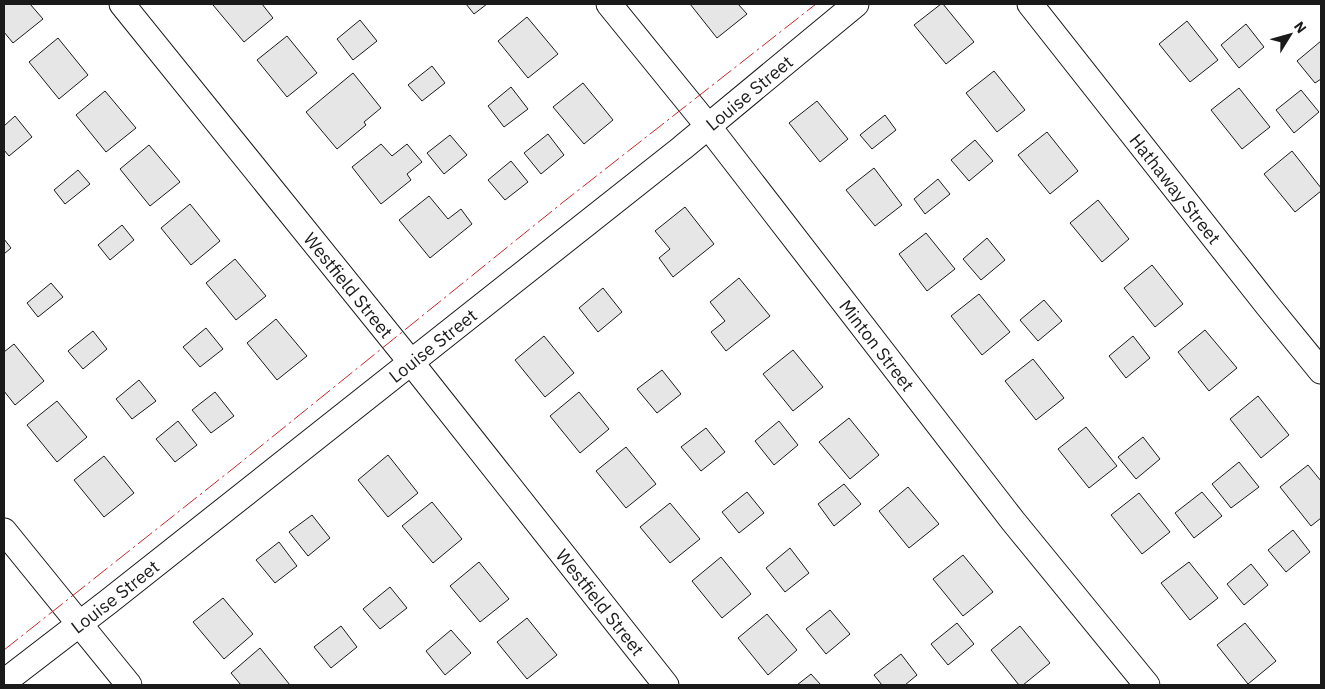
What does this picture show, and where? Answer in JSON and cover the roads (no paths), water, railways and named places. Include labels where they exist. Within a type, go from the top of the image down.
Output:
[{"type":"street","name":"Westfield Street","points":[[122,4],[410,361],[666,685]]},
{"type":"street","name":"Minton Street","points":[[609,4],[708,126],[1013,521],[1147,685]]},
{"type":"street","name":"Louise Street","points":[[4,682],[708,126],[856,4]]},
{"type":"street","name":"Hathaway Street","points":[[1030,4],[1321,371]]},
{"type":"street","points":[[4,531],[129,685]]}]
